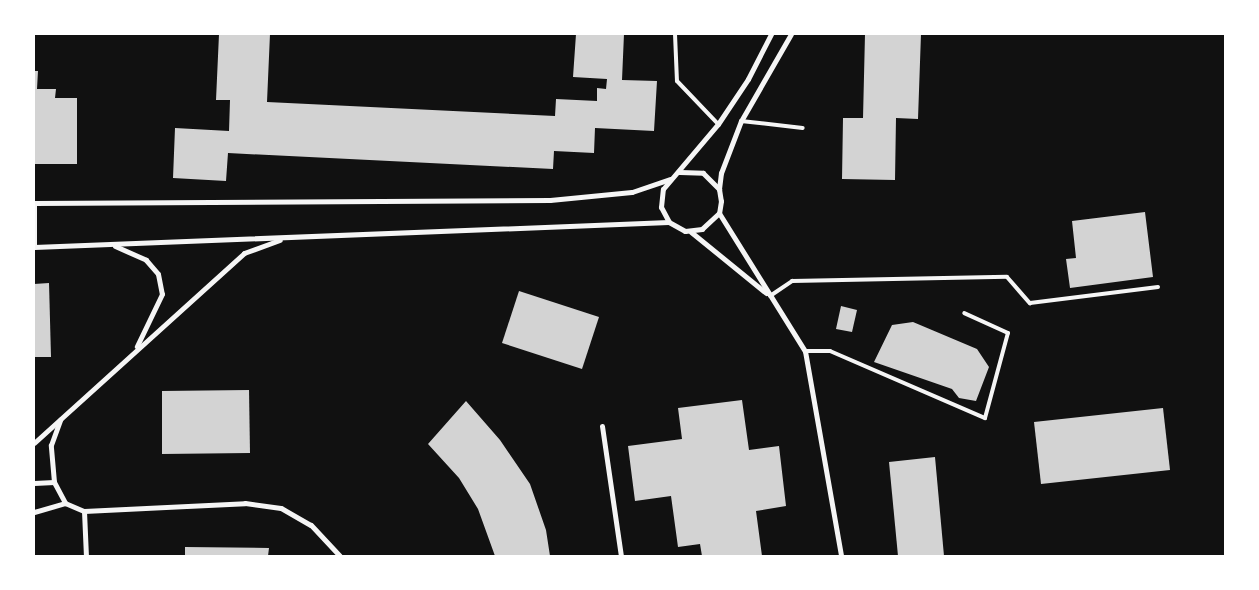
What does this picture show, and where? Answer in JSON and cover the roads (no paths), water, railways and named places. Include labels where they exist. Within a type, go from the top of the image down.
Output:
[{"type":"street","points":[[669,222],[34,247],[34,203],[550,200],[632,192],[670,179],[680,172],[718,124],[748,79],[771,34]]},
{"type":"street","points":[[691,232],[708,226],[719,213],[721,173],[741,121],[791,34]]},
{"type":"street","points":[[680,172],[703,173],[719,189]]},
{"type":"street","points":[[670,179],[660,200],[662,212],[669,222],[679,229],[691,232],[770,296]]},
{"type":"street","points":[[719,213],[805,351],[841,556]]},
{"type":"street","points":[[34,444],[61,417],[244,253],[286,238]]},
{"type":"street","points":[[113,245],[146,260],[158,274],[162,294],[136,349]]},
{"type":"street","points":[[61,417],[51,445],[54,482],[65,503]]},
{"type":"street","points":[[602,426],[621,556]]},
{"type":"street","points":[[34,483],[54,482]]},
{"type":"street","points":[[34,512],[65,503],[84,511],[245,503],[281,508],[311,525],[340,556]]},
{"type":"street","points":[[84,511],[86,556]]},
{"type":"lane","points":[[675,34],[677,81],[718,124]]},
{"type":"lane","points":[[741,121],[803,128]]},
{"type":"lane","points":[[770,296],[792,282],[802,281],[1007,277],[1030,303],[1158,287]]},
{"type":"lane","points":[[805,351],[830,351],[985,418],[1008,333],[964,313]]}]
